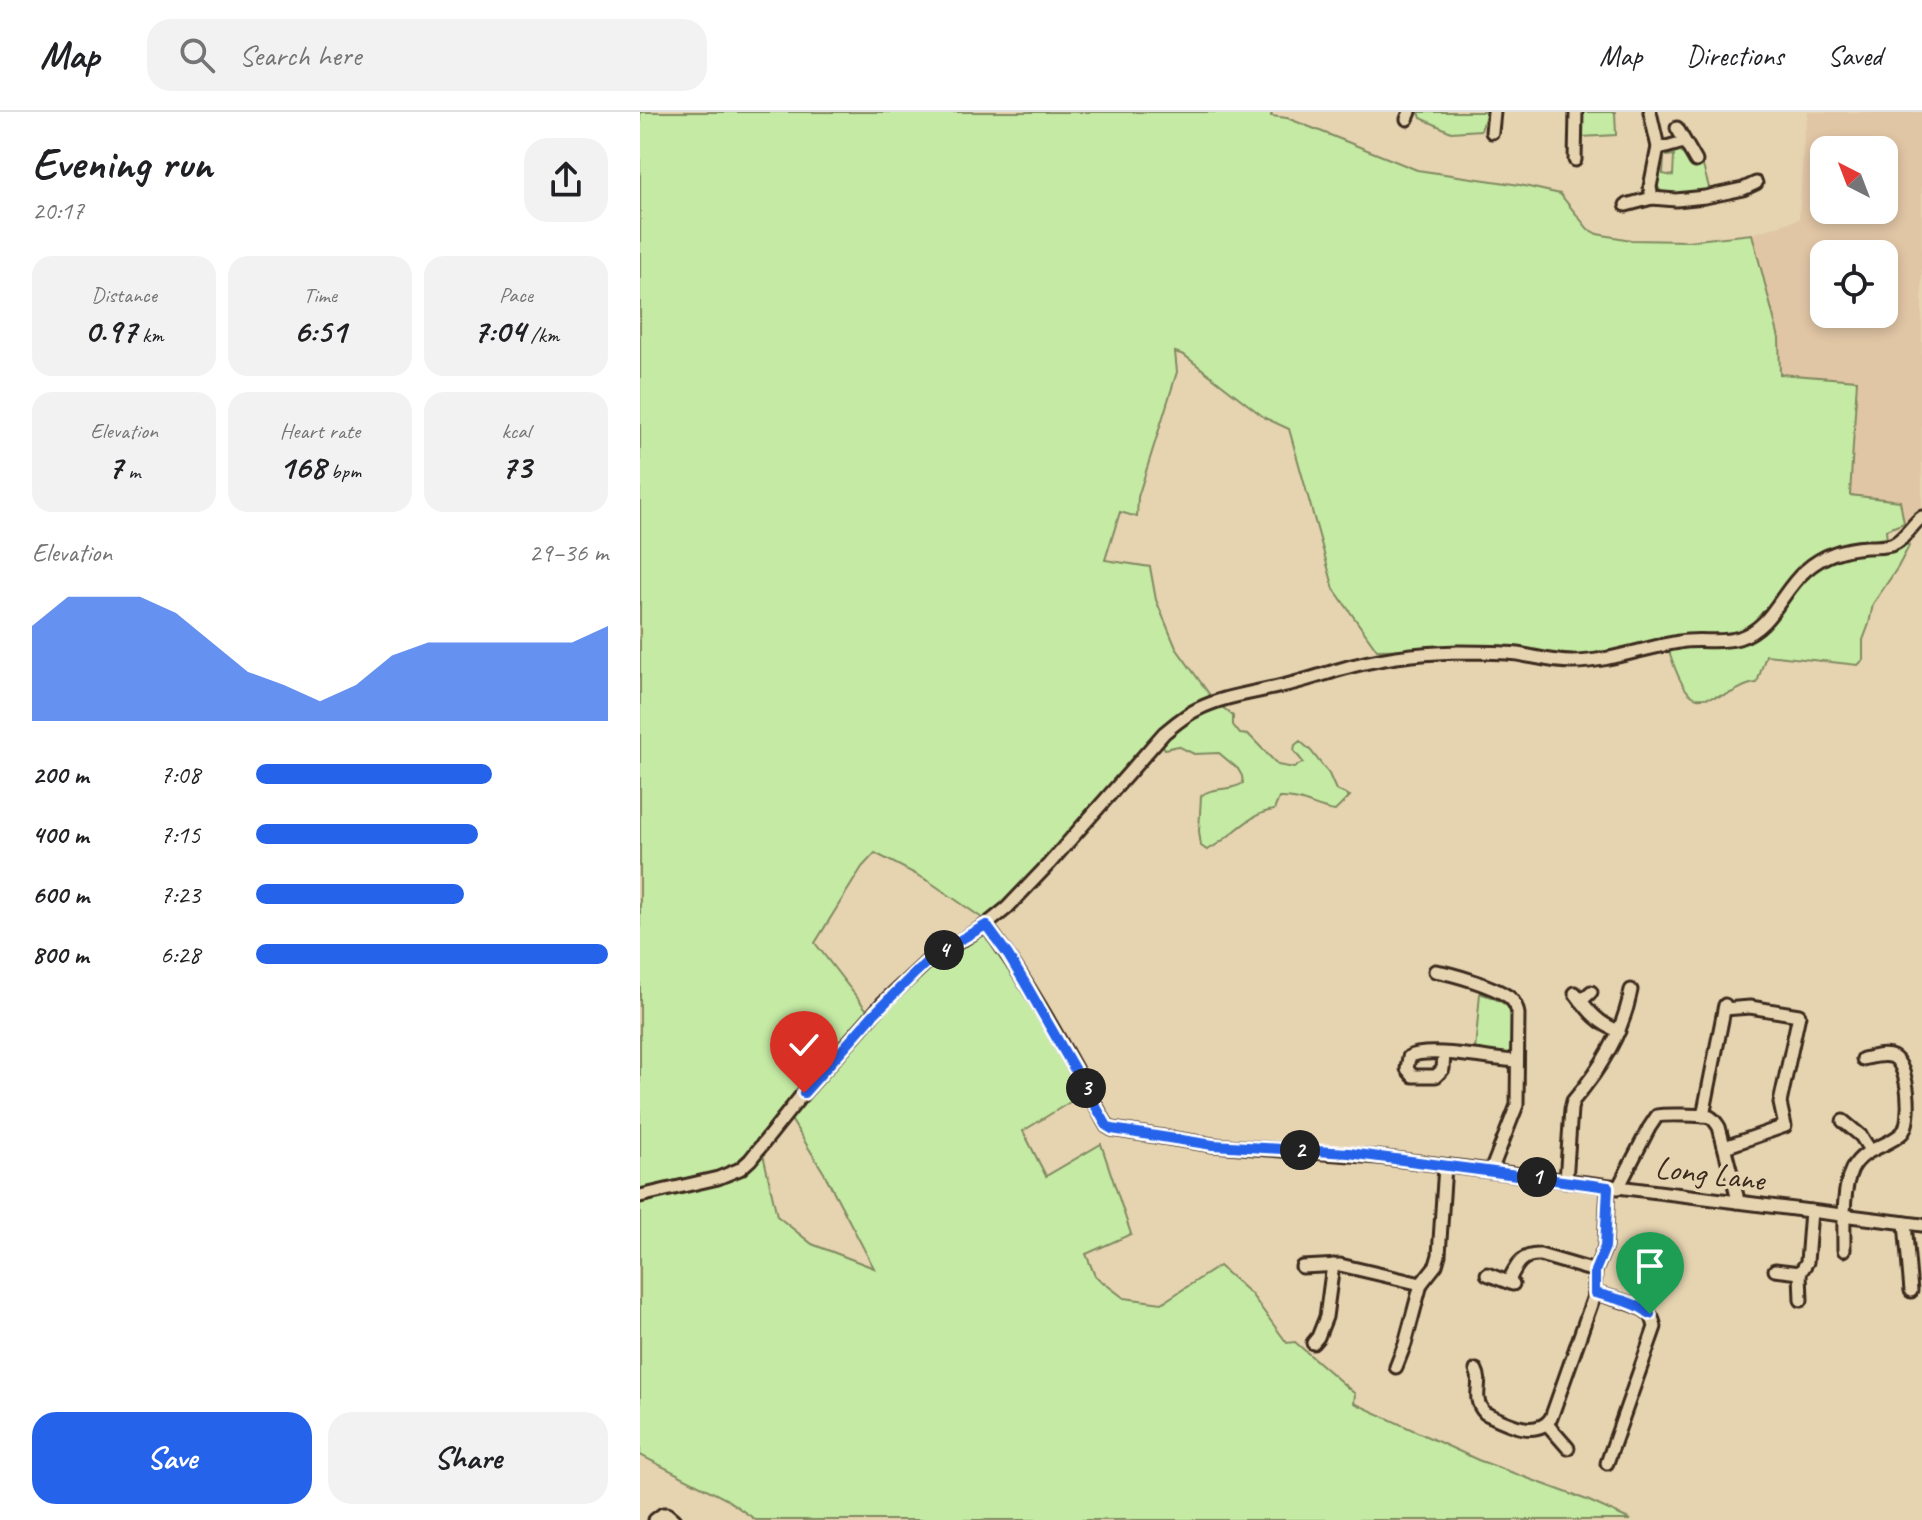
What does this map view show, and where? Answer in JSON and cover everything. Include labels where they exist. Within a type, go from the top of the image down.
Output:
[{"type":"street","points":[[1492,132],[1494,112]]},
{"type":"street","points":[[1575,160],[1576,112]]},
{"type":"street","points":[[1650,112],[1658,147],[1650,187],[1652,198]]},
{"type":"street","points":[[1677,128],[1696,161]]},
{"type":"street","points":[[1658,147],[1684,142]]},
{"type":"street","points":[[1626,205],[1652,198],[1676,200],[1705,197],[1756,183]]},
{"type":"street","points":[[640,1196],[718,1178],[740,1169],[899,988],[929,960],[986,925],[1028,887],[1164,733],[1180,719],[1220,701],[1339,669],[1413,655],[1506,653],[1559,662],[1585,662],[1681,641],[1739,638],[1766,622],[1796,580],[1820,560],[1835,552],[1894,544],[1922,517]]},
{"type":"street","name":"Long Lane","points":[[986,925],[1008,955],[1107,1126],[1112,1129],[1213,1145],[1349,1153],[1922,1225]]},
{"type":"street","points":[[1435,971],[1450,973],[1511,999],[1518,1014],[1515,1110],[1491,1171]]},
{"type":"street","points":[[1566,1181],[1573,1101],[1604,1060],[1619,1031],[1631,990]]},
{"type":"street","points":[[1591,992],[1578,997],[1601,1022],[1619,1031]]},
{"type":"street","points":[[1703,1116],[1724,1007],[1750,1007],[1799,1015],[1780,1103],[1788,1128],[1725,1147]]},
{"type":"street","points":[[1444,1054],[1517,1061]]},
{"type":"street","points":[[1844,1250],[1844,1216],[1850,1174],[1870,1150],[1901,1133],[1907,1123],[1908,1102],[1903,1067],[1894,1058],[1863,1059]]},
{"type":"street","points":[[1476,1370],[1479,1375],[1477,1401],[1485,1413],[1527,1429],[1547,1424],[1595,1293],[1595,1271],[1605,1247],[1613,1188],[1657,1116],[1703,1116],[1717,1123],[1737,1202]]},
{"type":"street","points":[[1843,1121],[1861,1136],[1870,1150]]},
{"type":"street","points":[[1396,1367],[1421,1284],[1436,1265],[1439,1255],[1445,1166]]},
{"type":"street","points":[[1801,1300],[1800,1273],[1807,1262],[1811,1211]]},
{"type":"street","points":[[1905,1223],[1911,1291]]},
{"type":"street","points":[[1487,1274],[1511,1284],[1520,1260],[1533,1255],[1595,1271]]},
{"type":"street","points":[[1313,1343],[1326,1317],[1333,1265]]},
{"type":"street","points":[[1302,1267],[1340,1265],[1421,1284]]},
{"type":"street","points":[[1775,1270],[1800,1273]]},
{"type":"street","points":[[1595,1293],[1646,1310],[1655,1327],[1607,1463]]},
{"type":"street","points":[[1547,1424],[1568,1448]]},
{"type":"street","points":[[655,1520],[663,1514],[674,1520]]},
{"type":"shaded area","points":[[1808,112],[1922,112],[1922,514],[1904,523],[1900,501],[1850,495],[1857,380],[1780,375],[1779,338],[1752,234],[1799,219]]},
{"type":"green space","points":[[640,112],[1272,112],[1271,116],[1287,118],[1417,170],[1560,194],[1588,229],[1597,234],[1631,240],[1687,241],[1752,234],[1779,338],[1780,374],[1857,380],[1850,495],[1900,501],[1904,523],[1886,530],[1887,541],[1904,542],[1909,546],[1873,604],[1863,640],[1863,660],[1858,665],[1766,655],[1757,683],[1722,696],[1697,698],[1692,695],[1678,675],[1667,644],[1641,645],[1565,658],[1513,647],[1377,650],[1334,589],[1289,429],[1265,418],[1184,355],[1175,352],[1177,372],[1138,497],[1137,517],[1120,512],[1105,560],[1150,567],[1156,600],[1176,648],[1212,698],[1185,709],[1135,755],[1050,854],[985,920],[927,880],[875,853],[862,867],[815,943],[869,1013],[752,1148],[733,1165],[715,1173],[640,1191]]},
{"type":"green space","points":[[1419,112],[1487,112],[1481,130],[1451,132],[1421,118]]},
{"type":"green space","points":[[1580,112],[1615,112],[1616,135],[1581,137]]},
{"type":"green space","points":[[1674,151],[1703,166],[1710,191],[1670,194],[1660,190],[1657,185],[1661,159],[1664,158],[1663,174],[1673,176],[1674,155],[1666,154]]},
{"type":"green space","points":[[1221,706],[1233,716],[1233,725],[1240,734],[1249,735],[1278,765],[1294,768],[1303,762],[1294,751],[1300,741],[1329,774],[1336,790],[1350,796],[1335,811],[1295,799],[1279,798],[1274,810],[1247,821],[1207,850],[1201,846],[1201,796],[1210,791],[1238,786],[1243,783],[1242,776],[1219,753],[1194,754],[1178,746],[1165,749],[1161,743],[1188,720]]},
{"type":"green space","points":[[982,931],[1000,951],[1083,1094],[1023,1131],[1046,1176],[1101,1144],[1131,1234],[1086,1254],[1095,1276],[1124,1298],[1162,1303],[1219,1266],[1251,1294],[1287,1343],[1295,1342],[1355,1394],[1354,1403],[1478,1460],[1587,1500],[1631,1520],[756,1520],[726,1499],[640,1455],[640,1201],[726,1181],[750,1168],[763,1154],[777,1216],[812,1244],[874,1268],[824,1173],[789,1116],[882,1010],[933,962]]},
{"type":"green space","points":[[1480,993],[1502,1002],[1512,1012],[1511,1053],[1505,1056],[1475,1051]]},
{"type":"route","points":[[804,1093],[884,1002],[929,960],[986,925],[1008,955],[1107,1126],[1112,1129],[1213,1145],[1349,1153],[1608,1187],[1605,1247],[1595,1271],[1595,1293],[1650,1314]]}]
